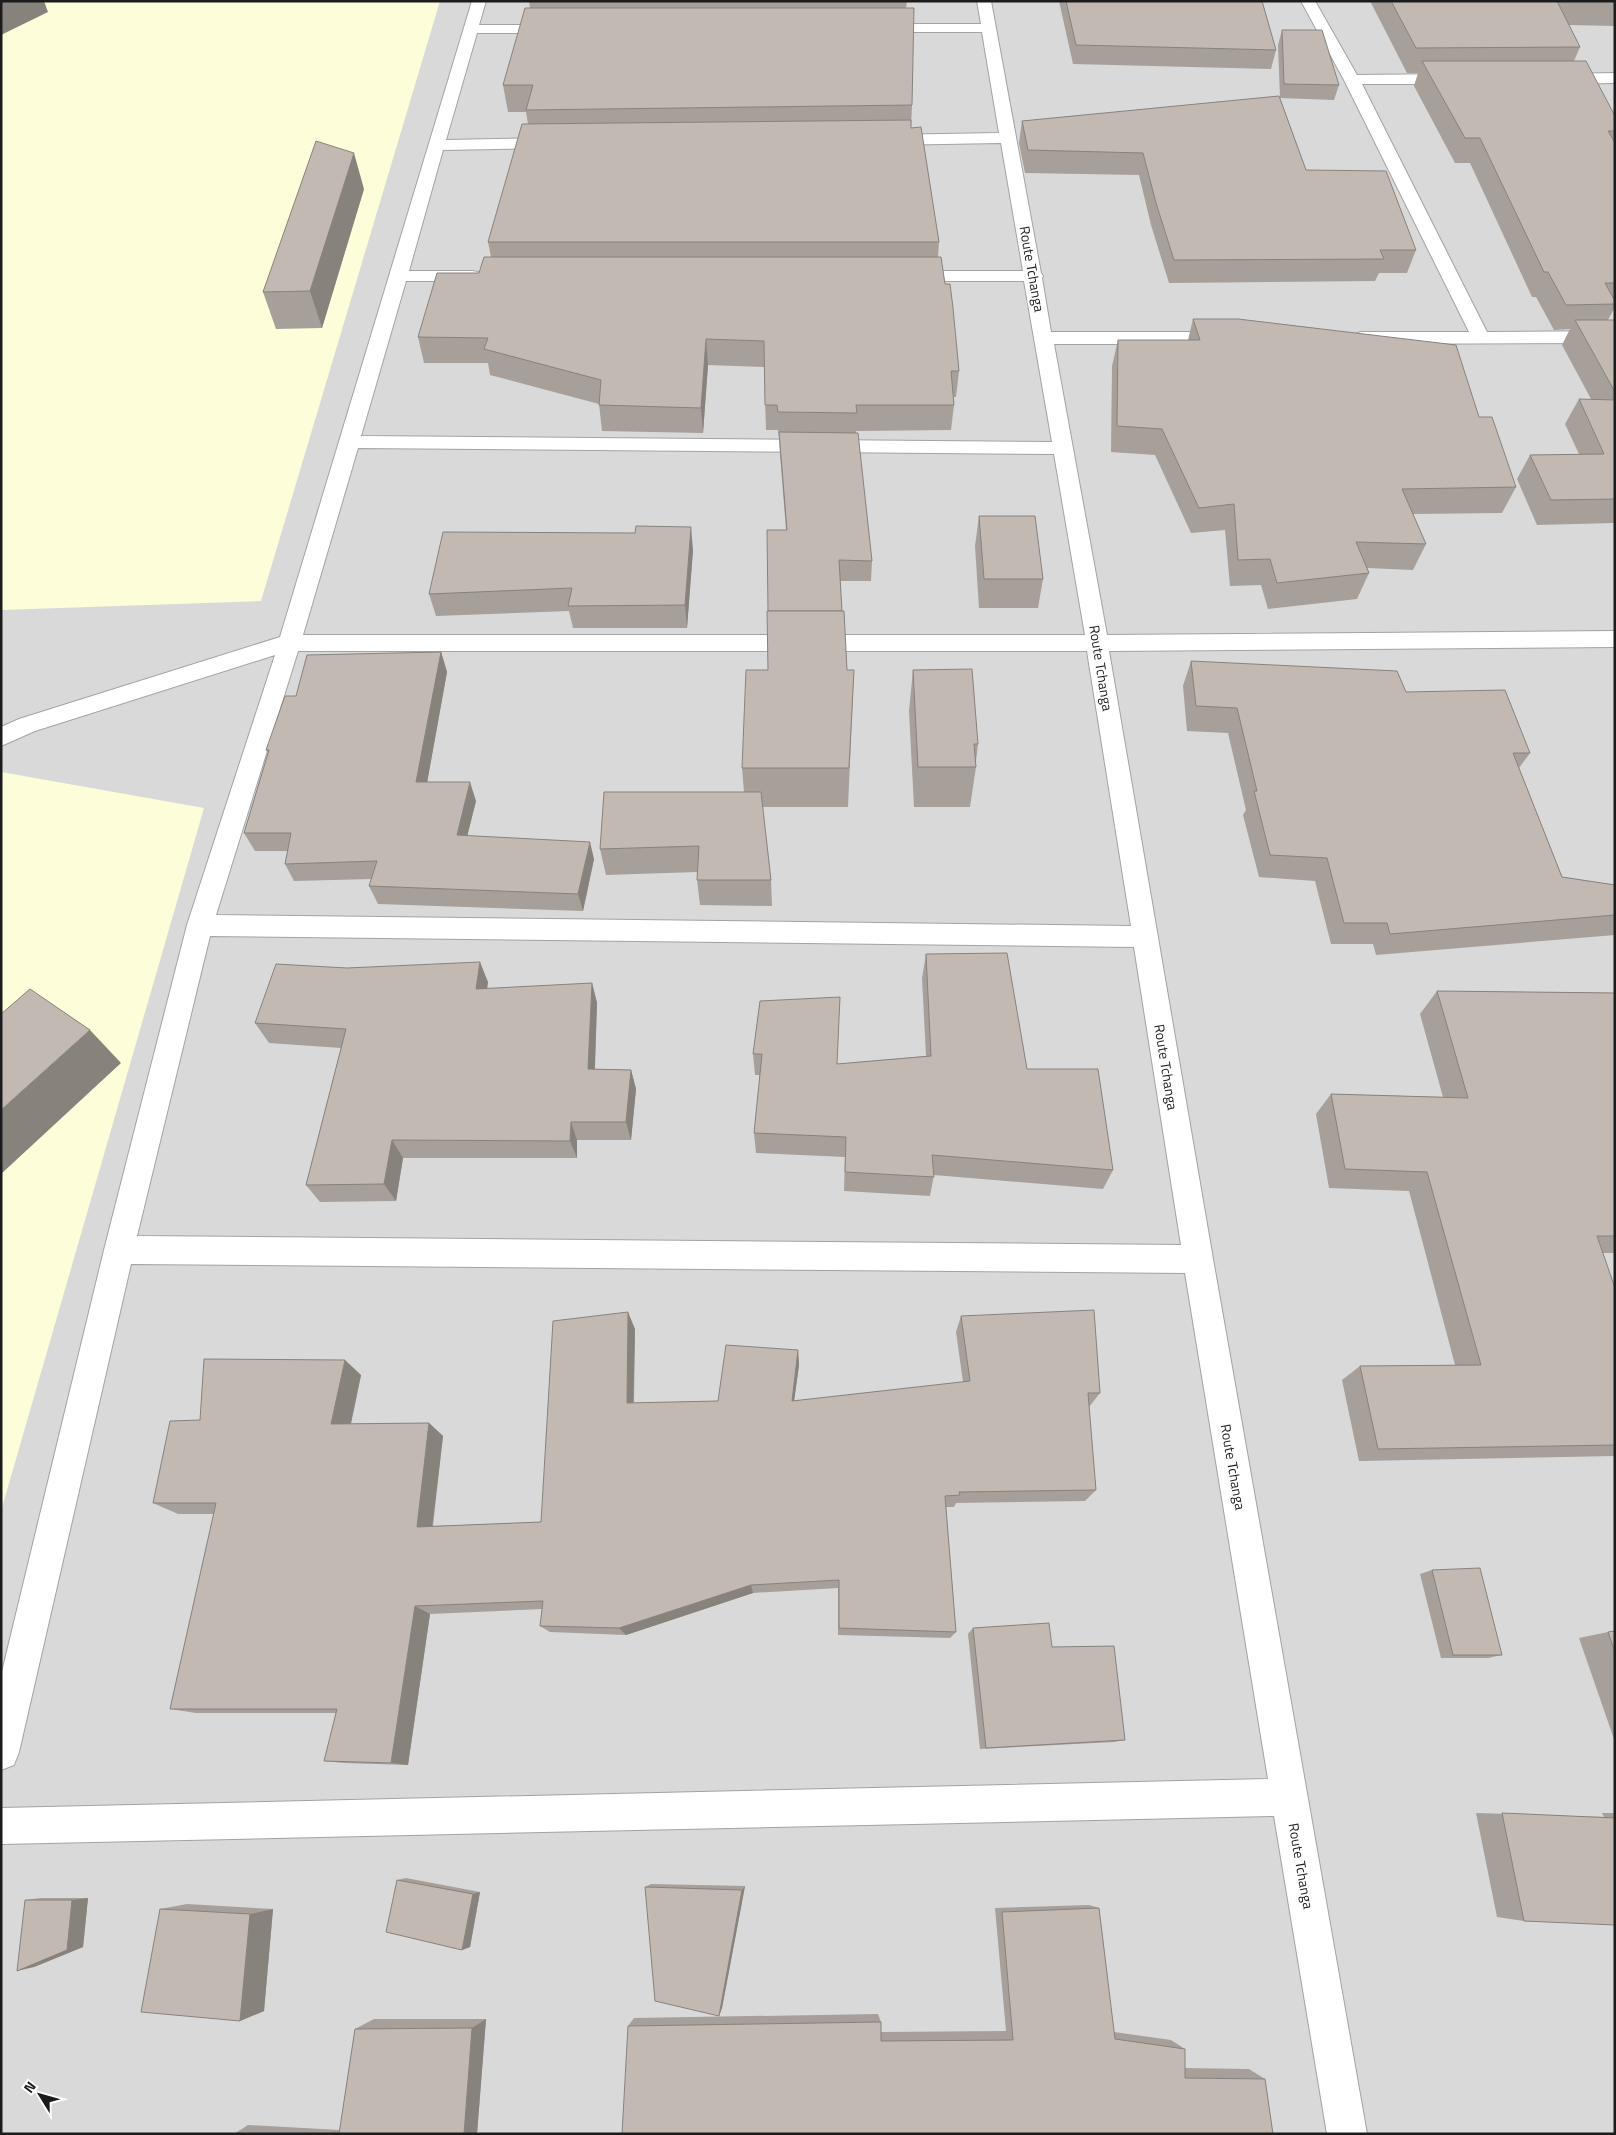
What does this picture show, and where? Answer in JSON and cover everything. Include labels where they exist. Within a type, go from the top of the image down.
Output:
[{"type":"street","points":[[1,1752],[119,1250],[200,925],[288,643],[305,595],[479,1]]},
{"type":"street","name":"Route Tchanga","points":[[984,1],[1007,138],[1034,276],[1097,643],[1288,1797],[1347,2134]]},
{"type":"street","points":[[1308,1],[1352,80],[1481,338]]},
{"type":"street","points":[[859,28],[988,28]]},
{"type":"street","points":[[471,30],[570,29]]},
{"type":"street","points":[[1545,79],[1615,78]]},
{"type":"street","points":[[1352,80],[1468,79]]},
{"type":"street","points":[[1583,79],[1594,95]]},
{"type":"street","points":[[869,140],[1007,138]]},
{"type":"street","points":[[437,145],[565,143]]},
{"type":"street","points":[[398,276],[488,276]]},
{"type":"street","points":[[895,276],[1034,276]]},
{"type":"street","points":[[1342,338],[1615,337]]},
{"type":"street","points":[[1044,338],[1243,338]]},
{"type":"street","points":[[350,442],[1063,448]]},
{"type":"street","points":[[1,737],[27,726],[288,643],[1097,643],[1615,639]]},
{"type":"street","points":[[200,925],[1145,937]]},
{"type":"street","points":[[119,1250],[1198,1259]]},
{"type":"street","points":[[1,1826],[1288,1797]]},
{"type":"shaded area","points":[[1,1],[1615,1],[1615,2134],[1,2134]]},
{"type":"shaded area","points":[[1,1],[440,1],[261,601],[1,610]]},
{"type":"shaded area","points":[[1,772],[204,808],[1,1511]]},
{"type":"building","points":[[1066,1],[1262,1],[1276,50],[1076,45]]},
{"type":"building","points":[[1391,1],[1557,1],[1580,47],[1416,48]]},
{"type":"building","points":[[525,8],[914,8],[912,105],[526,110],[533,85],[503,85]]},
{"type":"building","points":[[1282,30],[1322,30],[1339,85],[1284,84]]},
{"type":"building","points":[[1422,61],[1586,61],[1615,116],[1615,131],[1608,131],[1615,143],[1615,283],[1605,283],[1615,304],[1566,305],[1548,272],[1544,272],[1480,138],[1465,138]]},
{"type":"building","points":[[1279,96],[1306,170],[1386,171],[1416,250],[1380,250],[1384,259],[1174,260],[1143,153],[1028,150],[1022,121]]},
{"type":"building","points":[[911,120],[911,128],[921,127],[939,242],[488,242],[522,124]]},
{"type":"building","points":[[316,141],[354,153],[310,291],[263,292]]},
{"type":"building","points":[[484,257],[941,257],[945,284],[950,284],[959,371],[951,371],[954,405],[856,405],[857,413],[778,412],[777,405],[765,405],[764,341],[706,339],[701,408],[599,405],[601,380],[484,349],[488,338],[418,337],[437,273],[479,273]]},
{"type":"building","points":[[1193,319],[1238,319],[1456,345],[1479,417],[1492,417],[1516,487],[1402,489],[1426,544],[1356,542],[1369,573],[1277,583],[1270,559],[1238,560],[1234,504],[1199,508],[1162,429],[1117,426],[1118,340],[1200,340]]},
{"type":"building","points":[[1575,320],[1615,320],[1615,392]]},
{"type":"building","points":[[1579,399],[1615,400],[1615,499],[1551,500],[1530,455],[1604,454]]},
{"type":"building","points":[[779,432],[858,433],[872,561],[839,560],[842,611],[768,611],[767,530],[787,530]]},
{"type":"building","points":[[979,516],[1035,516],[1043,579],[984,579]]},
{"type":"building","points":[[636,526],[691,527],[685,605],[568,606],[572,588],[429,594],[443,532],[635,533]]},
{"type":"building","points":[[767,611],[844,611],[847,670],[854,670],[849,768],[742,768],[746,670],[768,670]]},
{"type":"building","points":[[441,652],[416,782],[470,782],[457,835],[590,842],[578,894],[369,886],[377,861],[285,864],[291,833],[244,833],[269,750],[266,750],[285,696],[296,696],[307,655]]},
{"type":"building","points":[[1191,661],[1397,671],[1406,692],[1505,690],[1530,753],[1513,753],[1562,877],[1615,885],[1615,915],[1390,934],[1387,923],[1344,923],[1327,858],[1270,855],[1254,791],[1257,791],[1237,708],[1196,706]]},
{"type":"building","points":[[972,669],[978,744],[974,744],[976,767],[918,767],[913,670]]},
{"type":"building","points":[[604,792],[761,792],[771,880],[697,880],[699,846],[600,849]]},
{"type":"building","points":[[1007,953],[1027,1069],[1098,1069],[1113,1170],[932,1155],[934,1177],[845,1172],[846,1137],[754,1133],[762,1054],[753,1054],[760,1001],[840,997],[837,1064],[931,1056],[926,954]]},
{"type":"building","points":[[480,962],[476,989],[592,983],[588,1069],[631,1070],[626,1122],[571,1122],[570,1141],[392,1140],[384,1184],[306,1185],[346,1029],[255,1023],[276,964],[347,968]]},
{"type":"building","points":[[30,989],[90,1030],[1,1110],[1,1014]]},
{"type":"building","points":[[1437,991],[1615,993],[1615,1236],[1597,1236],[1615,1288],[1615,1445],[1378,1449],[1360,1366],[1481,1365],[1427,1172],[1345,1169],[1331,1094],[1468,1098]]},
{"type":"building","points":[[1094,1310],[1100,1393],[1088,1393],[1096,1490],[959,1492],[960,1495],[945,1496],[956,1632],[839,1628],[839,1580],[751,1585],[619,1628],[540,1626],[543,1601],[415,1606],[391,1763],[324,1761],[337,1709],[170,1709],[216,1503],[153,1503],[170,1421],[200,1420],[204,1359],[345,1360],[331,1424],[429,1423],[417,1527],[541,1522],[553,1321],[628,1312],[627,1403],[718,1401],[726,1345],[798,1350],[792,1401],[970,1381],[961,1316]]},
{"type":"building","points":[[1480,1568],[1502,1655],[1453,1655],[1432,1570]]},
{"type":"building","points":[[1049,1623],[1052,1647],[1114,1646],[1125,1740],[986,1748],[973,1628]]},
{"type":"building","points":[[1615,1631],[1615,1652],[1608,1632]]},
{"type":"building","points":[[1502,1813],[1615,1818],[1615,1925],[1524,1921]]},
{"type":"building","points":[[397,1880],[473,1894],[462,1950],[386,1932]]},
{"type":"building","points":[[645,1887],[742,1890],[719,2016],[655,2001]]},
{"type":"building","points":[[25,1900],[72,1900],[67,1950],[17,1971]]},
{"type":"building","points":[[1099,1908],[1115,2039],[1185,2049],[1185,2078],[1265,2079],[1273,2134],[622,2134],[628,2026],[881,2022],[881,2041],[1013,2040],[1002,1912]]},
{"type":"building","points":[[160,1909],[250,1914],[240,2021],[141,2012]]},
{"type":"building","points":[[472,2028],[464,2134],[339,2134],[355,2029]]}]
